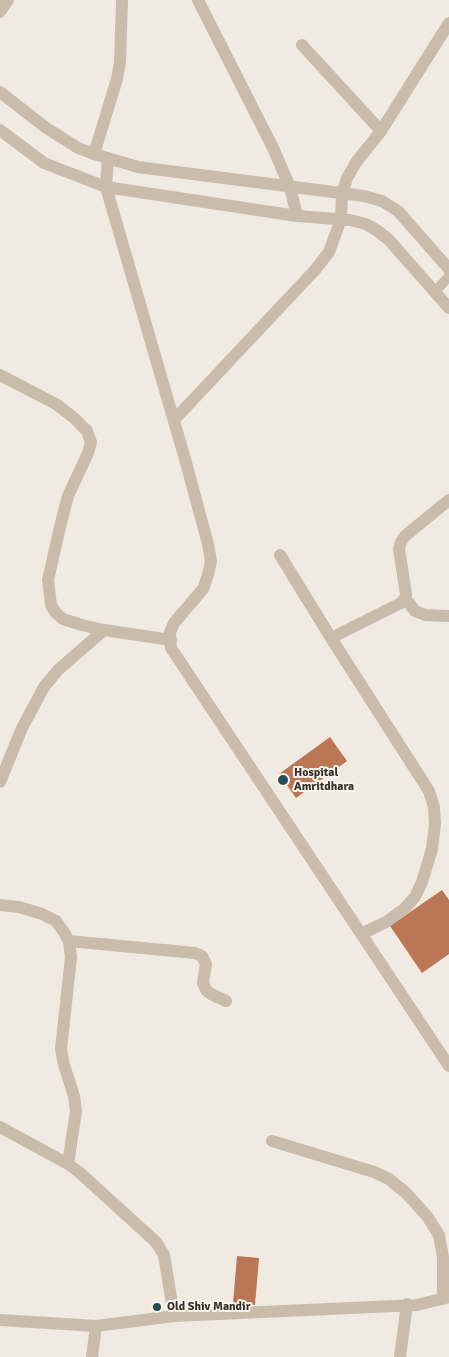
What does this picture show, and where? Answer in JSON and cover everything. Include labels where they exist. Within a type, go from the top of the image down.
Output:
[{"type":"street","points":[[0,12],[8,0]]},
{"type":"street","points":[[94,154],[117,79],[121,54],[122,0]]},
{"type":"street","points":[[198,0],[273,148],[290,187],[297,216]]},
{"type":"street","points":[[174,420],[315,270],[329,252],[341,219],[342,194],[347,178],[357,161],[381,132],[449,22]]},
{"type":"street","points":[[302,46],[381,132]]},
{"type":"street","points":[[0,92],[45,127],[78,148],[138,167],[364,196],[382,201],[398,211],[449,269]]},
{"type":"street","points":[[0,130],[44,163],[106,188],[297,216],[341,219],[366,224],[389,240],[449,308]]},
{"type":"street","points":[[108,158],[106,188],[174,420],[211,561],[203,589],[174,623],[170,632],[174,653],[361,934],[447,1058]]},
{"type":"street","points":[[0,375],[56,404],[87,431],[91,442],[88,453],[68,496],[48,580],[52,605],[56,613],[63,619],[104,630],[171,640]]},
{"type":"street","points":[[331,638],[401,602],[405,598],[399,549],[400,542],[449,500]]},
{"type":"street","points":[[280,555],[429,791],[434,807],[435,824],[432,849],[422,882],[415,896],[404,909],[386,922],[361,934]]},
{"type":"street","points":[[405,598],[415,611],[425,615],[449,616]]},
{"type":"street","points":[[0,782],[22,728],[44,687],[58,670],[104,630]]},
{"type":"street","points":[[0,906],[19,907],[42,914],[56,922],[69,941],[71,957],[61,1049],[74,1096],[76,1111],[68,1164]]},
{"type":"street","points":[[69,941],[195,953],[202,956],[206,964],[203,983],[206,990],[226,1001]]},
{"type":"street","points":[[0,1127],[68,1164],[156,1242],[164,1255],[174,1316]]},
{"type":"street","points":[[0,1320],[96,1326],[174,1316],[417,1305],[446,1298],[443,1257],[438,1235],[426,1216],[406,1193],[389,1180],[374,1172],[272,1141]]},
{"type":"street","points":[[400,1357],[407,1304]]},
{"type":"street","points":[[92,1357],[96,1326]]},
{"type":"lane","points":[[435,292],[449,276]]},
{"type":"building","points":[[330,737],[347,761],[296,798],[279,774]]},
{"type":"building","points":[[442,890],[449,900],[449,954],[422,973],[390,926]]},
{"type":"building","points":[[237,1256],[259,1258],[255,1305],[233,1303]]},
{"type":"place","name":"Hospital Amritdhara","points":[[283,780]]},
{"type":"place","name":"Old Shiv Mandir","points":[[157,1307]]}]
